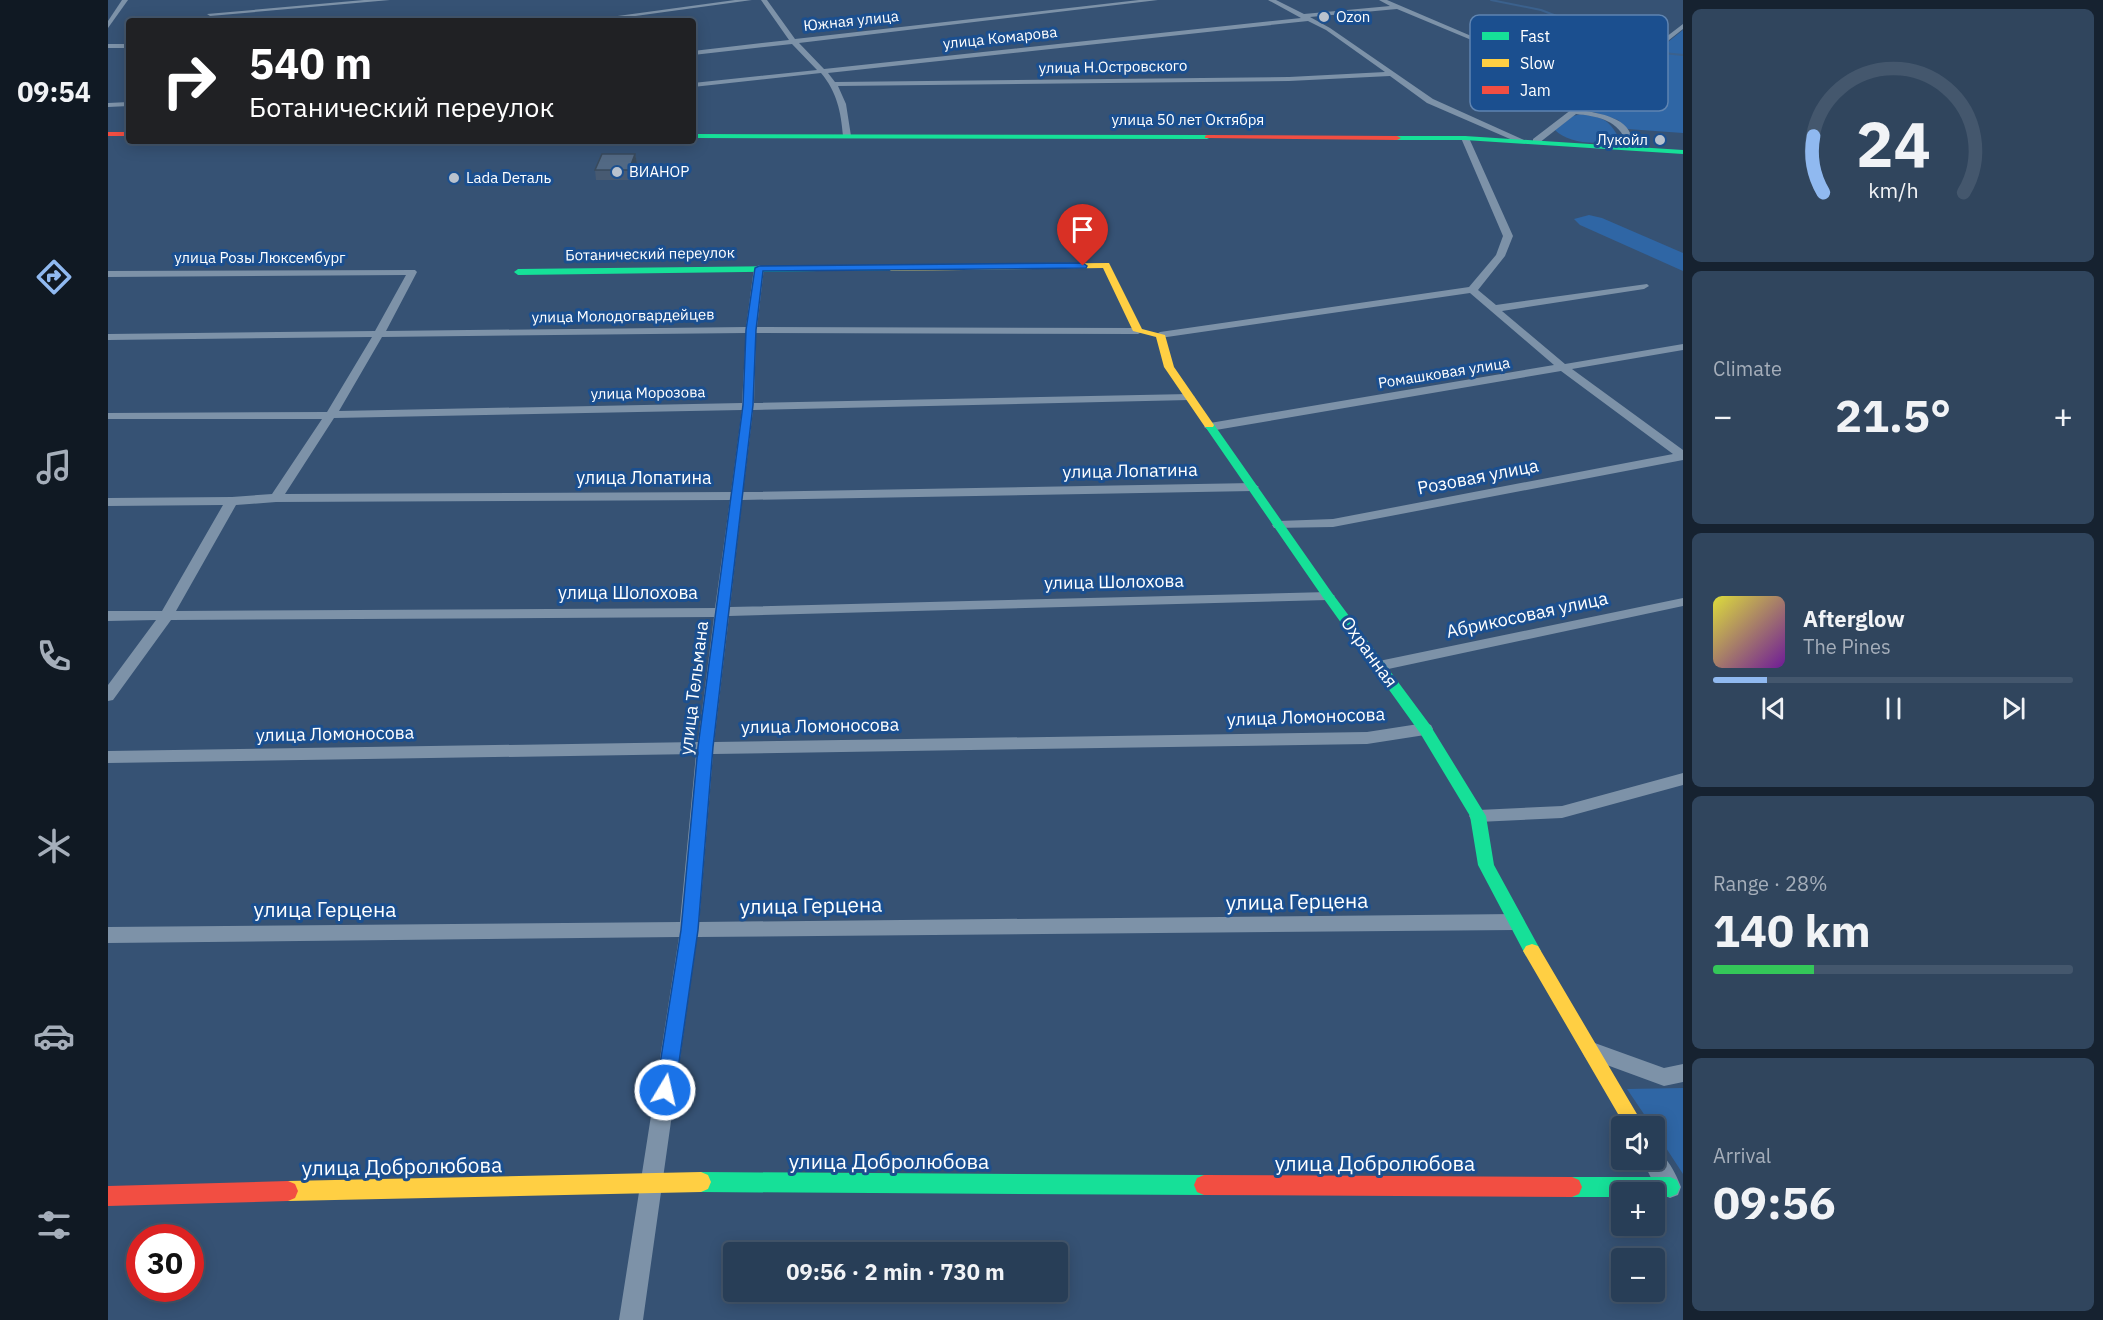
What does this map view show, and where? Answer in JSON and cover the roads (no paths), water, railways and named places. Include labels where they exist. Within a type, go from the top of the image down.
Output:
[{"type":"street","points":[[108,26],[125,0]]},
{"type":"street","points":[[210,14],[329,2],[387,0]]},
{"type":"street","points":[[608,18],[749,0]]},
{"type":"street","points":[[764,0],[793,41],[823,69],[835,84],[845,111],[847,136]]},
{"type":"street","name":"Южная улица","points":[[696,53],[1155,0]]},
{"type":"street","points":[[1271,0],[1328,29],[1430,101],[1520,140]]},
{"type":"street","points":[[1382,0],[1470,37]]},
{"type":"street","name":"улица Комарова","points":[[696,85],[1397,6]]},
{"type":"street","points":[[1668,37],[1683,26]]},
{"type":"street","points":[[108,46],[126,46]]},
{"type":"street","name":"улица Н.Островского","points":[[835,84],[1289,79],[1392,74]]},
{"type":"street","points":[[108,105],[126,104]]},
{"type":"street","points":[[1536,141],[1572,111],[1605,117],[1626,132],[1629,140],[1612,146]]},
{"type":"street","points":[[108,134],[126,135]]},
{"type":"street","name":"улица 50 лет Октября","points":[[696,136],[1465,138],[1683,152]]},
{"type":"street","points":[[1138,331],[1160,335],[1472,290],[1500,256],[1508,236],[1465,138]]},
{"type":"street","name":"Ботанический переулок","points":[[518,272],[1106,266],[1138,331]]},
{"type":"street","name":"улица Тельмана","points":[[631,1320],[689,930],[705,747],[748,405],[751,330],[759,268]]},
{"type":"street","name":"улица Розы Люксембург","points":[[108,274],[412,272],[380,334]]},
{"type":"street","points":[[1493,309],[1644,286]]},
{"type":"street","points":[[1472,290],[1563,368],[1683,456]]},
{"type":"street","name":"улица Молодогвардейцев","points":[[108,337],[751,330],[1138,331]]},
{"type":"street","points":[[276,498],[333,416],[380,334]]},
{"type":"street","name":"Охранная","points":[[1160,335],[1169,367],[1328,596],[1425,729],[1479,816],[1486,866],[1515,922],[1629,1116]]},
{"type":"street","name":"Ромашковая улица","points":[[1210,427],[1683,347]]},
{"type":"street","name":"улица Морозова","points":[[108,416],[333,416],[1189,397]]},
{"type":"street","name":"Розовая улица","points":[[1279,525],[1333,523],[1683,456]]},
{"type":"street","name":"улица Лопатина","points":[[108,502],[232,501],[276,498],[738,496],[1253,487]]},
{"type":"street","points":[[108,696],[167,615],[232,501]]},
{"type":"street","name":"улица Шолохова","points":[[108,616],[722,612],[1328,596]]},
{"type":"street","name":"Абрикосовая улица","points":[[1379,666],[1683,602]]},
{"type":"street","name":"улица Ломоносова","points":[[108,757],[1367,738],[1425,729]]},
{"type":"street","points":[[1479,816],[1562,812],[1683,779]]},
{"type":"street","name":"улица Герцена","points":[[108,935],[1515,922]]},
{"type":"street","points":[[1590,1051],[1664,1077],[1683,1073]]},
{"type":"street","points":[[1660,1170],[1670,1187]]},
{"type":"street","name":"улица Добролюбова","points":[[108,1196],[651,1182],[1670,1187]]},
{"type":"waterway","points":[[1491,0],[1541,10],[1554,15]]},
{"type":"waterway","points":[[1668,54],[1683,55]]},
{"type":"place","name":"Ozon","points":[[1324,17]]},
{"type":"place","name":"Лукойл","points":[[1660,140]]},
{"type":"place","name":"ВИАНОР","points":[[617,172]]},
{"type":"place","name":"Lada Dеталь","points":[[454,178]]}]
